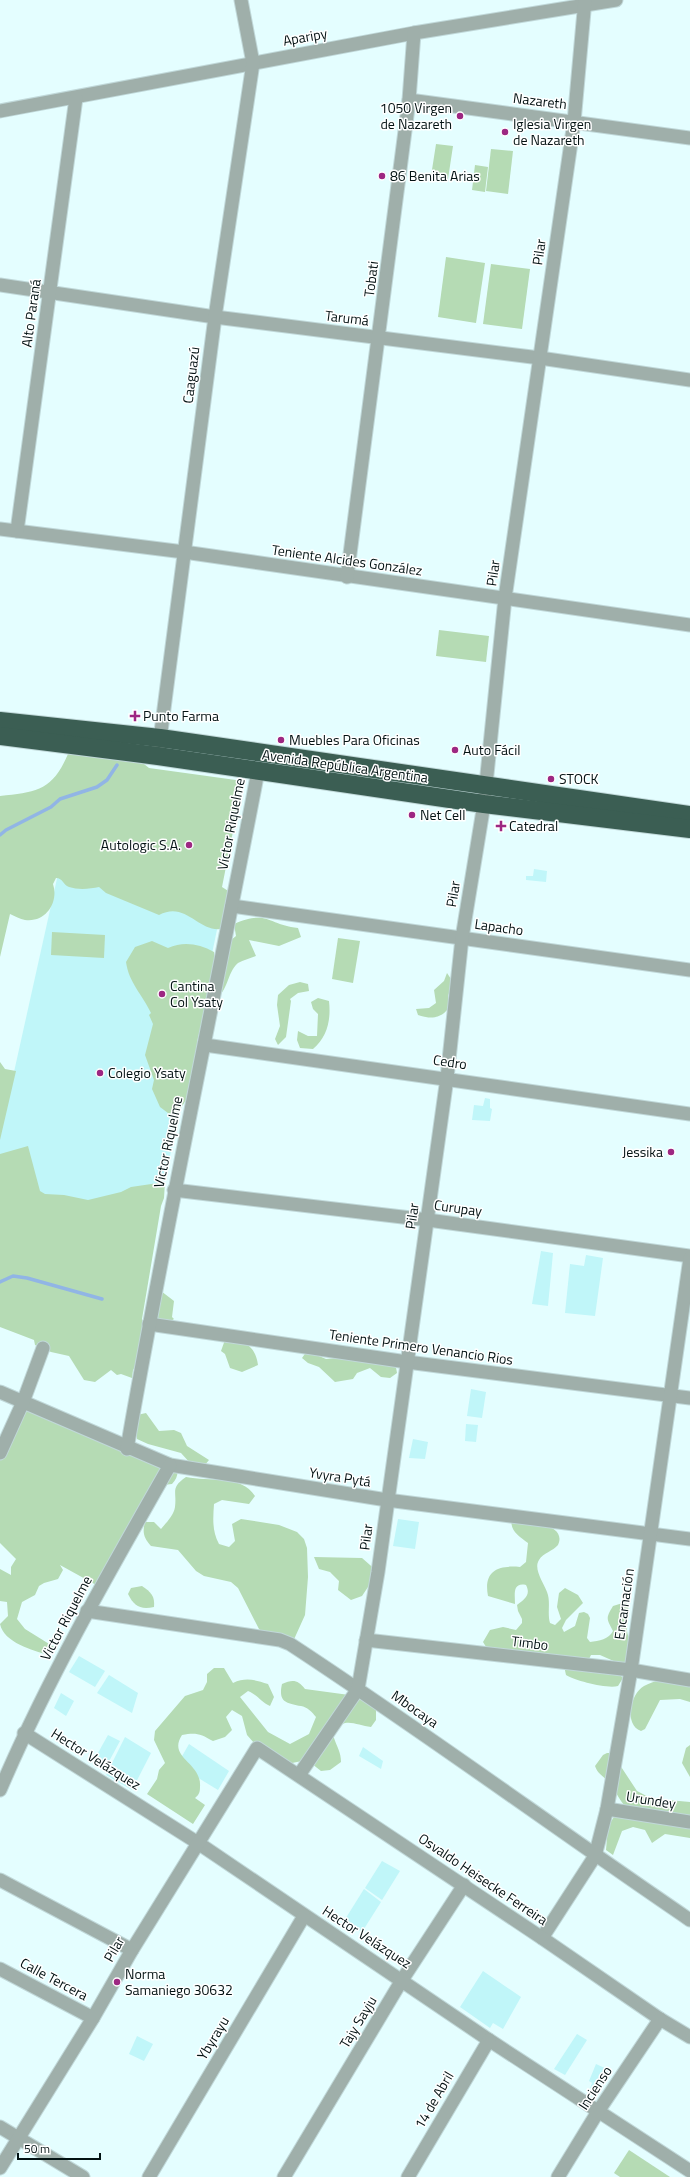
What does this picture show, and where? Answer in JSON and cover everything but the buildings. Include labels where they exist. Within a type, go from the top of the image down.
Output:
[{"type":"highway","name":"Avenida República Argentina","points":[[0,721],[159,747],[485,795],[690,829]]},
{"type":"highway","name":"Avenida República Argentina","points":[[0,736],[159,747],[258,771],[690,815]]},
{"type":"street","name":"Caaguazú","points":[[159,747],[215,317],[253,63],[240,0]]},
{"type":"street","name":"Aparipy","points":[[0,111],[76,98],[414,33],[585,3],[616,0]]},
{"type":"street","name":"Pilar","points":[[299,1775],[358,1688],[378,1572],[447,1078],[462,938],[485,795],[505,598],[574,122],[585,3]]},
{"type":"street","name":"Tobati","points":[[348,577],[409,100],[414,33]]},
{"type":"street","name":"Alto Paraná","points":[[17,531],[76,98]]},
{"type":"street","name":"Nazareth","points":[[409,100],[690,138]]},
{"type":"street","name":"Tarumá","points":[[0,285],[215,317],[540,358],[690,380]]},
{"type":"street","name":"Teniente Alcides González","points":[[0,529],[184,552],[348,577],[690,625]]},
{"type":"street","name":"Victor Riquelme","points":[[127,1449],[174,1190],[205,1044],[258,771]]},
{"type":"street","name":"Lapacho","points":[[232,906],[690,970]]},
{"type":"street","name":"Cedro","points":[[205,1044],[690,1114]]},
{"type":"street","name":"Curupay","points":[[174,1190],[428,1220],[690,1257]]},
{"type":"street","name":"Encarnación","points":[[542,1938],[595,1856],[607,1809],[631,1670],[690,1257]]},
{"type":"street","name":"Teniente Primero Venancio Rios","points":[[149,1324],[407,1362],[690,1398]]},
{"type":"street","points":[[0,1453],[24,1402],[43,1348]]},
{"type":"street","name":"Yvyra Pytá","points":[[0,1392],[127,1449],[170,1465],[387,1500],[690,1539]]},
{"type":"street","name":"Victor Riquelme","points":[[0,1790],[24,1733],[87,1611],[170,1465]]},
{"type":"street","name":"Mbocaya","points":[[87,1611],[280,1640],[290,1644],[358,1688],[595,1856],[690,1920]]},
{"type":"street","name":"Timbo","points":[[366,1640],[631,1670],[690,1680]]},
{"type":"street","name":"Hector Velázquez","points":[[24,1733],[198,1843],[304,1916],[402,1980],[488,2040],[599,2110],[690,2171]]},
{"type":"street","name":"Pilar","points":[[0,2168],[93,2018],[132,1950],[258,1748]]},
{"type":"street","name":"Osvaldo Heisecke Ferreira","points":[[258,1748],[464,1885],[660,2019],[690,2037]]},
{"type":"street","name":"Urundey","points":[[607,1809],[690,1822]]},
{"type":"street","points":[[0,1880],[132,1950]]},
{"type":"street","name":"Tajy Sayju","points":[[284,2177],[402,1980],[464,1885]]},
{"type":"street","name":"Ybyrayu","points":[[148,2177],[304,1916]]},
{"type":"street","name":"Calle Tercera","points":[[0,1969],[93,2018]]},
{"type":"street","name":"Incienso","points":[[558,2177],[599,2110],[660,2019]]},
{"type":"street","name":"14 de Abril","points":[[408,2177],[488,2040]]},
{"type":"street","points":[[0,2127],[83,2177]]},
{"type":"shaded area","points":[[534,869],[547,871],[546,882],[526,880],[526,876],[533,876]]},
{"type":"shaded area","name":"Colegio Ysaty","points":[[58,874],[225,891],[149,1257],[0,1214],[0,1135]]},
{"type":"shaded area","points":[[485,1098],[490,1099],[490,1108],[492,1109],[490,1121],[472,1120],[474,1105],[483,1106]]},
{"type":"shaded area","points":[[541,1251],[553,1253],[548,1306],[532,1304]]},
{"type":"shaded area","points":[[586,1255],[603,1258],[595,1316],[565,1313],[570,1264],[584,1266]]},
{"type":"shaded area","points":[[471,1389],[486,1392],[482,1418],[467,1416]]},
{"type":"shaded area","points":[[466,1424],[478,1425],[476,1442],[465,1441]]},
{"type":"shaded area","points":[[413,1439],[428,1442],[425,1459],[409,1458]]},
{"type":"shaded area","points":[[398,1519],[419,1522],[415,1549],[393,1546]]},
{"type":"shaded area","points":[[79,1656],[105,1671],[95,1687],[69,1672]]},
{"type":"shaded area","points":[[109,1675],[138,1693],[132,1713],[97,1693]]},
{"type":"shaded area","points":[[61,1693],[74,1701],[66,1716],[54,1708]]},
{"type":"shaded area","points":[[108,1735],[120,1741],[106,1767],[94,1760]]},
{"type":"shaded area","points":[[125,1737],[151,1753],[132,1790],[106,1775]]},
{"type":"shaded area","points":[[189,1744],[229,1771],[218,1790],[177,1765]]},
{"type":"shaded area","points":[[363,1747],[383,1761],[381,1769],[359,1756]]},
{"type":"shaded area","points":[[382,1861],[400,1871],[382,1900],[365,1888]]},
{"type":"shaded area","points":[[364,1889],[381,1902],[362,1932],[344,1921]]},
{"type":"shaded area","points":[[483,1971],[521,1997],[503,2029],[493,2023],[490,2028],[460,2007]]},
{"type":"shaded area","points":[[577,2034],[587,2040],[565,2075],[554,2069]]},
{"type":"shaded area","points":[[137,2036],[153,2044],[144,2061],[129,2054]]},
{"type":"shaded area","points":[[596,2064],[609,2070],[596,2091],[590,2088],[592,2083],[589,2081]]},
{"type":"green space","points":[[436,144],[453,146],[448,179],[431,176]]},
{"type":"green space","points":[[491,149],[513,151],[508,194],[486,191]]},
{"type":"green space","points":[[475,165],[488,167],[485,192],[472,190]]},
{"type":"green space","points":[[446,257],[485,263],[476,323],[438,317]]},
{"type":"green space","points":[[491,264],[530,269],[522,329],[483,324]]},
{"type":"green space","points":[[439,630],[489,636],[486,662],[436,656]]},
{"type":"green space","points":[[84,752],[139,760],[149,768],[243,781],[222,887],[233,894],[234,924],[223,929],[213,929],[179,912],[170,911],[159,915],[106,893],[99,887],[76,889],[67,886],[60,879],[56,878],[53,884],[54,898],[45,915],[32,920],[25,920],[10,914],[0,957],[0,796],[34,791],[42,787],[56,776],[68,754]]},
{"type":"green space","points":[[254,918],[268,919],[280,924],[298,928],[301,937],[279,946],[249,940],[256,956],[238,963],[234,967],[222,992],[213,1002],[209,994],[197,1042],[197,1060],[187,1098],[177,1115],[168,1113],[160,1107],[152,1089],[154,1080],[145,1055],[153,1024],[149,1015],[151,1013],[130,976],[126,962],[135,947],[152,941],[168,948],[186,944],[203,947],[214,952],[215,962],[225,945],[236,936],[234,924]]},
{"type":"green space","points":[[52,932],[105,935],[104,958],[51,955]]},
{"type":"green space","points":[[338,938],[360,941],[353,983],[332,979]]},
{"type":"green space","points":[[447,973],[453,982],[448,996],[448,1009],[441,1015],[434,1017],[418,1015],[416,1009],[429,1008],[436,1003],[434,990],[444,981]]},
{"type":"green space","points":[[300,982],[308,984],[309,991],[298,993],[290,999],[291,1001],[286,1037],[278,1045],[275,1039],[280,1026],[277,1005],[278,995],[289,985]]},
{"type":"green space","points":[[318,998],[329,1001],[329,1021],[325,1033],[313,1049],[300,1048],[297,1040],[298,1031],[308,1036],[317,1036],[318,1014],[313,1009],[311,1002]]},
{"type":"green space","points":[[0,1062],[5,1069],[16,1071],[0,1140]]},
{"type":"green space","points":[[28,1146],[40,1191],[45,1194],[64,1195],[88,1200],[121,1192],[131,1187],[165,1182],[164,1198],[161,1206],[142,1319],[143,1322],[139,1361],[133,1370],[132,1378],[121,1374],[117,1375],[111,1370],[95,1382],[84,1380],[69,1356],[51,1352],[35,1345],[34,1340],[0,1327],[0,1154]]},
{"type":"green space","points":[[161,1291],[174,1301],[172,1317],[174,1319],[165,1325],[156,1324]]},
{"type":"green space","points":[[226,1337],[248,1345],[257,1358],[258,1365],[242,1372],[230,1368],[225,1354],[221,1351]]},
{"type":"green space","points":[[307,1351],[326,1359],[349,1357],[395,1362],[397,1373],[390,1378],[381,1377],[370,1368],[357,1373],[353,1379],[335,1382],[319,1367],[308,1363],[302,1358]]},
{"type":"green space","points":[[33,1407],[37,1415],[152,1463],[157,1458],[167,1456],[176,1465],[178,1473],[172,1484],[163,1485],[98,1586],[60,1565],[63,1570],[58,1579],[39,1586],[35,1595],[22,1602],[17,1619],[25,1629],[54,1647],[48,1655],[27,1648],[13,1641],[3,1631],[0,1624],[8,1616],[7,1602],[0,1601],[0,1569],[11,1575],[11,1567],[16,1559],[0,1543],[0,1443],[20,1412]]},
{"type":"green space","points":[[146,1413],[159,1431],[174,1430],[181,1433],[187,1446],[209,1460],[204,1466],[191,1464],[181,1453],[148,1444],[137,1439],[135,1428],[137,1415]]},
{"type":"green space","points":[[186,1477],[224,1480],[242,1484],[255,1496],[249,1504],[222,1500],[214,1504],[214,1530],[219,1544],[229,1547],[235,1541],[232,1524],[241,1519],[279,1525],[297,1532],[304,1539],[307,1548],[308,1577],[305,1615],[291,1646],[273,1641],[259,1629],[238,1588],[231,1582],[204,1576],[196,1571],[178,1550],[151,1546],[147,1540],[144,1535],[145,1522],[154,1522],[161,1529],[173,1513],[176,1487]]},
{"type":"green space","points":[[512,1518],[544,1524],[557,1532],[559,1538],[558,1545],[543,1556],[537,1564],[538,1572],[546,1588],[548,1596],[550,1623],[555,1625],[561,1619],[557,1607],[559,1593],[565,1588],[578,1595],[583,1603],[566,1620],[562,1628],[564,1632],[575,1626],[579,1613],[584,1612],[588,1614],[590,1618],[587,1638],[590,1642],[606,1638],[611,1634],[613,1631],[609,1624],[608,1616],[613,1606],[626,1602],[629,1613],[627,1629],[628,1634],[630,1640],[636,1646],[632,1664],[618,1663],[600,1655],[591,1655],[589,1659],[619,1674],[623,1678],[618,1686],[613,1687],[584,1682],[566,1675],[564,1666],[488,1650],[483,1642],[490,1630],[503,1627],[516,1630],[522,1623],[517,1605],[525,1599],[528,1592],[526,1585],[518,1585],[515,1590],[515,1604],[488,1596],[488,1580],[494,1571],[505,1567],[520,1567],[526,1562],[528,1543],[513,1530],[511,1523]]},
{"type":"green space","points":[[314,1557],[362,1558],[378,1572],[362,1596],[351,1600],[338,1590],[339,1581],[330,1572],[319,1569]]},
{"type":"green space","points":[[142,1586],[152,1595],[154,1607],[145,1608],[138,1606],[130,1598],[128,1594],[131,1588]]},
{"type":"green space","points":[[214,1668],[224,1668],[233,1683],[242,1680],[255,1680],[268,1684],[274,1697],[270,1706],[248,1691],[240,1697],[268,1732],[290,1744],[309,1734],[316,1717],[305,1707],[284,1701],[281,1695],[282,1684],[289,1681],[298,1682],[305,1689],[364,1697],[372,1702],[376,1710],[376,1720],[371,1727],[352,1723],[344,1723],[340,1725],[335,1732],[334,1737],[340,1752],[341,1762],[330,1770],[321,1771],[307,1760],[287,1764],[262,1752],[247,1735],[242,1716],[232,1710],[226,1717],[232,1730],[225,1737],[213,1741],[198,1734],[182,1735],[179,1743],[179,1749],[196,1772],[199,1779],[199,1792],[195,1798],[205,1805],[193,1824],[147,1794],[157,1779],[159,1770],[165,1763],[154,1740],[155,1731],[185,1696],[203,1690],[207,1682],[207,1674]]},
{"type":"green space","points":[[690,1679],[690,1702],[680,1699],[660,1700],[645,1729],[641,1731],[636,1728],[632,1723],[631,1709],[632,1702],[639,1690],[649,1683],[660,1680]]},
{"type":"green space","points":[[690,1745],[690,1777],[682,1763],[686,1748]]},
{"type":"green space","points":[[612,1753],[637,1791],[658,1802],[668,1800],[690,1802],[690,1820],[626,1807],[610,1783],[596,1769],[595,1766],[603,1755]]},
{"type":"green space","points":[[636,1816],[690,1828],[690,1838],[665,1834],[652,1843],[645,1830],[633,1827],[622,1831],[613,1855],[606,1850],[608,1826],[614,1817]]},
{"type":"green space","points":[[629,2150],[670,2177],[620,2177],[614,2173]]},
{"type":"waterway","points":[[0,835],[6,830],[51,807],[60,799],[97,787],[107,780],[117,765]]},
{"type":"waterway","points":[[0,1282],[13,1276],[27,1278],[102,1299]]},
{"type":"place","name":"1050 Virgen de Nazareth","points":[[460,116]]},
{"type":"place","name":"Iglesia Virgen de Nazareth","points":[[505,132]]},
{"type":"place","name":"86 Benita Arias","points":[[382,176]]},
{"type":"place","name":"Punto Farma","points":[[135,716]]},
{"type":"place","name":"Muebles Para Oficinas","points":[[281,740]]},
{"type":"place","name":"Auto Fácil","points":[[455,750]]},
{"type":"place","name":"STOCK","points":[[551,779]]},
{"type":"place","name":"Net Cell","points":[[412,815]]},
{"type":"place","name":"Catedral","points":[[501,826]]},
{"type":"place","name":"Autologic S.A.","points":[[189,845]]},
{"type":"place","name":"Cantina Col Ysaty","points":[[162,994]]},
{"type":"place","name":"Colegio Ysaty","points":[[100,1073]]},
{"type":"place","name":"Jessika","points":[[671,1152]]},
{"type":"place","name":"Norma Samaniego 30632","points":[[117,1982]]}]
